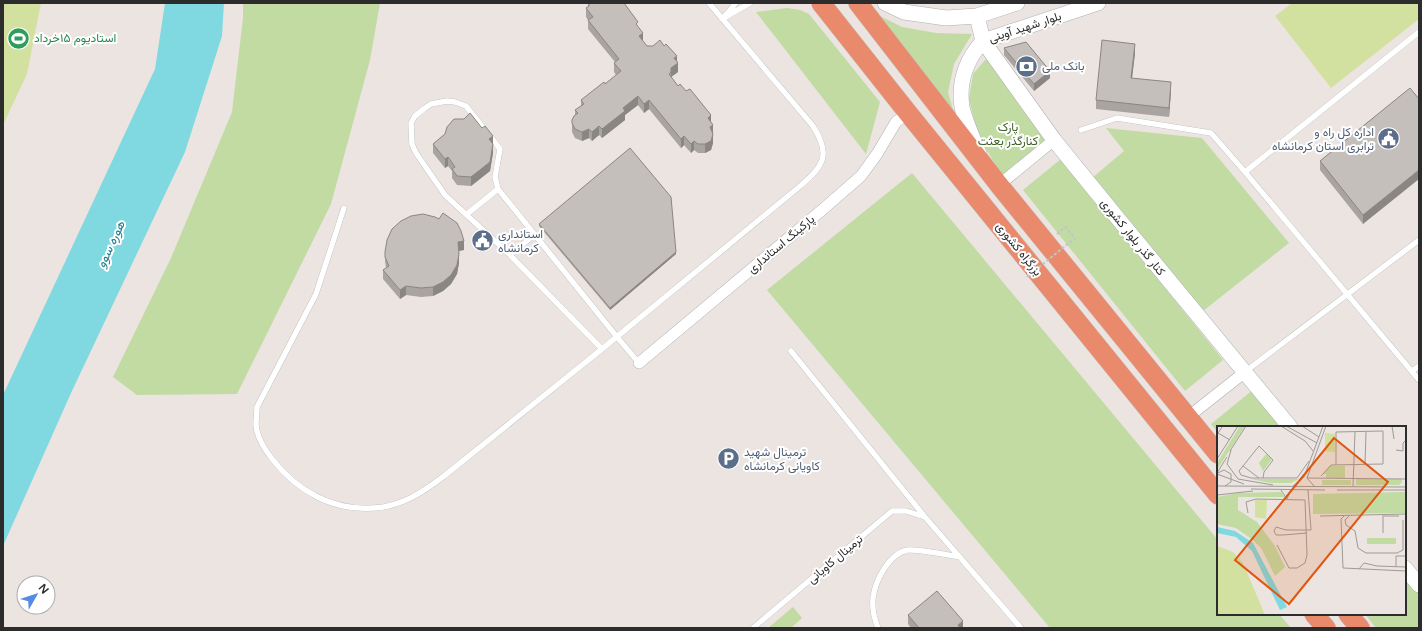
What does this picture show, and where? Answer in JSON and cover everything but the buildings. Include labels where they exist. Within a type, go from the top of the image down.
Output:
[{"type":"highway","name":"بزرگراه کشوری","points":[[821,3],[908,113],[1217,494]]},
{"type":"highway","name":"بزرگراه کشوری","points":[[858,3],[982,161],[999,185],[1217,453]]},
{"type":"highway","points":[[1315,615],[1326,628]]},
{"type":"highway","points":[[1349,615],[1360,628]]},
{"type":"street","points":[[885,3],[904,12],[946,18],[977,16],[1017,3]]},
{"type":"street","name":"بلوار شهید آوینی","points":[[982,161],[963,108],[962,94],[963,78],[967,62],[975,50],[983,40],[1098,3]]},
{"type":"street","points":[[977,16],[983,40]]},
{"type":"street","name":"کنار گذر بلوار کشوری","points":[[983,40],[1054,140],[1289,426]]},
{"type":"street","name":"پارکینگ استانداری","points":[[639,363],[861,176],[877,154],[896,122],[908,113]]},
{"type":"street","points":[[999,185],[1054,140]]},
{"type":"street","points":[[1188,417],[1245,372]]},
{"type":"street","points":[[1406,569],[1419,585]]},
{"type":"lane","points":[[344,208],[316,294],[257,407],[256,426],[262,447],[295,484],[313,495],[331,503],[352,508],[373,508],[392,505],[416,496],[449,472],[617,337],[820,168],[824,154],[820,136],[709,3]]},
{"type":"lane","points":[[722,19],[736,3]]},
{"type":"lane","points":[[722,19],[750,3]]},
{"type":"lane","points":[[1245,172],[1419,32]]},
{"type":"lane","points":[[602,349],[510,255],[445,195],[416,153],[412,144],[411,123],[415,116],[424,108],[431,104],[447,101],[466,106],[500,149],[495,177],[498,189],[639,363]]},
{"type":"lane","points":[[1081,130],[1117,118],[1211,133],[1419,380]]},
{"type":"lane","points":[[467,214],[498,189]]},
{"type":"lane","points":[[510,255],[534,235]]},
{"type":"lane","points":[[1245,372],[1419,240]]},
{"type":"lane","points":[[791,351],[925,516],[1021,628]]},
{"type":"lane","points":[[1412,371],[1419,366]]},
{"type":"lane","name":"ترمینال کاویانی","points":[[753,628],[892,511],[906,511],[925,516]]},
{"type":"lane","points":[[878,628],[874,616],[873,598],[876,584],[885,566],[897,554],[907,550],[960,557]]},
{"type":"path","points":[[1027,277],[1075,238],[1065,228]]},
{"type":"green space","name":"استادیوم ۱۵خرداد","points":[[3,3],[41,3],[27,74],[3,125]]},
{"type":"green space","points":[[243,3],[380,3],[370,60],[331,204],[237,394],[137,395],[113,377],[171,258],[232,112],[243,18]]},
{"type":"green space","points":[[1292,3],[1419,3],[1419,19],[1331,88],[1275,16]]},
{"type":"green space","points":[[787,8],[800,10],[809,14],[880,102],[866,154],[756,12]]},
{"type":"green space","points":[[878,15],[902,27],[936,33],[972,34],[954,64],[948,92],[954,113]]},
{"type":"green space","name":"پارک کنارگذر بعثت","points":[[986,59],[1046,139],[1002,175],[978,136],[969,99],[973,74]]},
{"type":"green space","points":[[1106,128],[1202,138],[1289,243],[1203,311],[1092,178],[1124,151]]},
{"type":"green space","points":[[1061,159],[1223,360],[1185,391],[1023,190]]},
{"type":"green space","points":[[912,173],[1217,539],[1217,615],[1280,615],[1291,628],[1050,628],[767,290]]},
{"type":"green space","points":[[1254,389],[1284,426],[1217,426],[1217,432],[1211,424]]},
{"type":"green space","points":[[1406,576],[1419,592],[1419,628],[1376,628],[1366,615],[1406,615]]},
{"type":"green space","points":[[793,607],[802,618],[791,628],[768,628]]},
{"type":"water","name":"هوره سوو","points":[[165,3],[224,3],[222,36],[185,152],[71,393],[3,546],[3,395],[155,69]]},
{"type":"place","name":"استادیوم ۱۵خرداد","points":[[19,38]]},
{"type":"place","name":"بانک ملی","points":[[1027,66]]},
{"type":"place","name":"اداره کل راه و ترابری استان کرمانشاه","points":[[1389,139]]},
{"type":"place","name":"استانداری کرمانشاه","points":[[483,241]]},
{"type":"place","name":"ترمینال شهید کاویانی کرمانشاه","points":[[728,459]]}]
